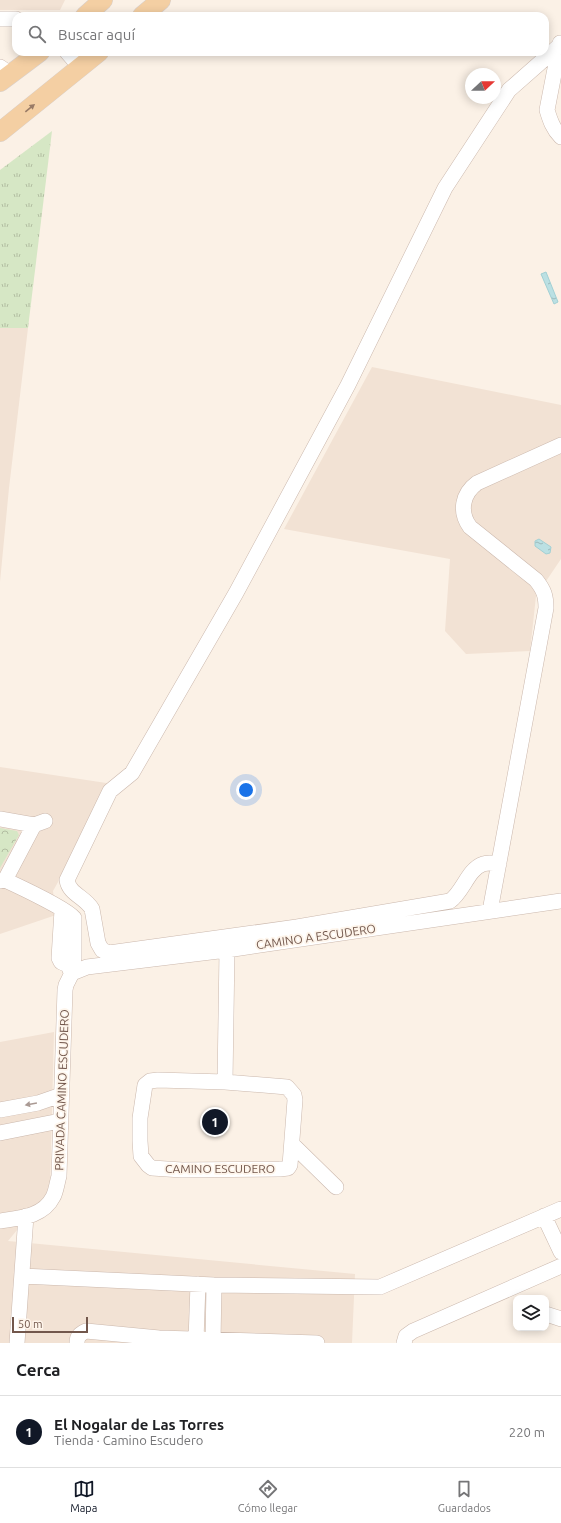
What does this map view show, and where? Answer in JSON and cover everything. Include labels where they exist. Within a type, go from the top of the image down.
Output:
[{"type":"main road","points":[[90,12],[103,0]]},
{"type":"main road","points":[[147,12],[161,0]]},
{"type":"main road","points":[[3,74],[33,56]]},
{"type":"main road","points":[[0,132],[90,57]]},
{"type":"street","points":[[0,19],[12,19]]},
{"type":"street","points":[[0,29],[12,29]]},
{"type":"street","points":[[560,42],[547,110],[552,124],[561,137]]},
{"type":"street","points":[[549,52],[560,42]]},
{"type":"street","points":[[498,864],[487,863],[477,867],[458,894],[450,901],[297,927],[109,953],[102,950],[98,943],[92,909],[89,904],[70,889],[67,880],[110,791],[132,773],[239,586],[348,385],[445,188],[509,90],[545,56]]},
{"type":"street","points":[[490,911],[546,608],[546,597],[544,589],[536,580],[470,527],[464,518],[463,512],[466,495],[477,483],[561,445]]},
{"type":"street","points":[[0,819],[39,823],[3,881],[62,910],[60,958],[61,962],[70,969]]},
{"type":"street","name":"CAMINO A ESCUDERO","points":[[70,969],[228,950],[561,900]]},
{"type":"street","points":[[225,1082],[228,950]]},
{"type":"street","name":"PRIVADA CAMINO ESCUDERO","points":[[0,1221],[42,1211],[53,1197],[59,1176],[65,990],[70,969]]},
{"type":"street","name":"CAMINO ESCUDERO","points":[[158,1080],[225,1082],[278,1085],[287,1087],[291,1091],[295,1100],[292,1144],[290,1165],[285,1169],[182,1170],[152,1168],[145,1162],[140,1153],[140,1118],[145,1085],[150,1081],[158,1080]]},
{"type":"street","points":[[0,1110],[38,1103],[61,1095]]},
{"type":"street","points":[[0,1132],[60,1121]]},
{"type":"street","points":[[292,1144],[336,1187]]},
{"type":"street","points":[[22,1276],[214,1285],[380,1287],[561,1210]]},
{"type":"street","points":[[17,1343],[26,1216]]},
{"type":"street","points":[[544,1216],[561,1252]]},
{"type":"street","points":[[404,1343],[406,1336],[413,1331],[512,1294],[561,1266]]},
{"type":"street","points":[[196,1340],[198,1284]]},
{"type":"street","points":[[213,1341],[214,1285]]},
{"type":"street","points":[[549,1315],[561,1319]]},
{"type":"street","points":[[77,1343],[77,1339],[80,1334],[86,1331],[159,1341],[196,1340],[317,1343]]},
{"type":"shaded area","points":[[0,0],[65,0],[60,10],[0,10]]},
{"type":"shaded area","points":[[0,328],[28,328],[9,488],[0,582]]},
{"type":"shaded area","points":[[372,367],[561,405],[561,559],[536,596],[530,651],[466,654],[445,631],[450,559],[284,529]]},
{"type":"shaded area","points":[[0,767],[113,784],[53,891],[56,915],[0,934]]},
{"type":"shaded area","points":[[54,1032],[50,1190],[8,1241],[355,1274],[352,1343],[0,1343],[0,1042]]},
{"type":"green space","points":[[52,131],[28,328],[0,328],[0,170]]},
{"type":"green space","points":[[0,828],[17,831],[19,835],[0,868]]},
{"type":"water","points":[[546,272],[558,302],[554,304],[541,274]]},
{"type":"water","points":[[539,539],[551,547],[550,553],[546,554],[535,546],[535,541]]},
{"type":"place","name":"El Nogalar de Las Torres","points":[[215,1122]]}]
